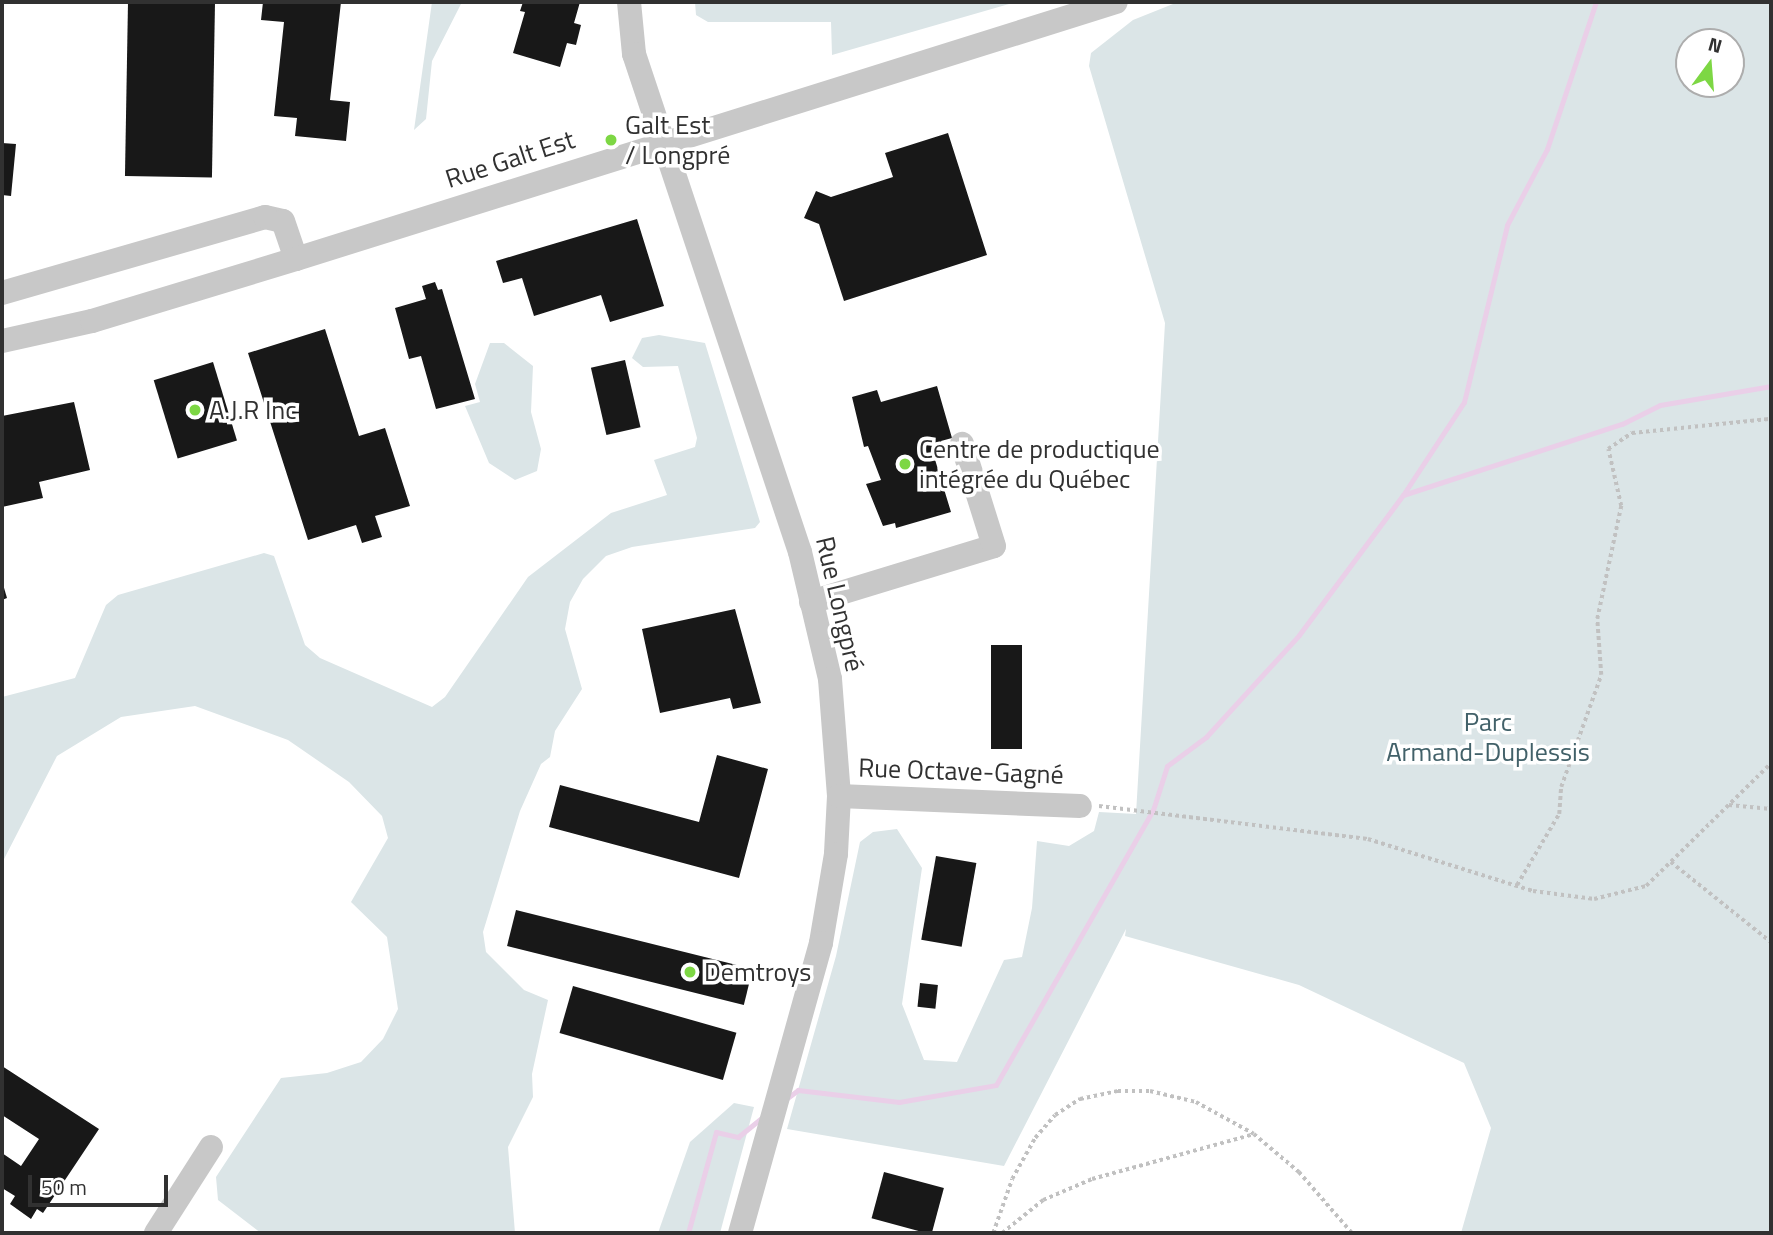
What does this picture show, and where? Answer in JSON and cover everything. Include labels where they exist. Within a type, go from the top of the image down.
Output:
[{"type":"street","name":"Rue Longpré","points":[[629,2],[634,54],[800,552],[830,679],[839,796],[836,854],[821,943],[740,1233]]},
{"type":"street","name":"Rue Galt Est","points":[[2,341],[92,321],[296,259],[662,141],[1116,2]]},
{"type":"street","points":[[2,293],[265,217],[283,220],[296,259]]},
{"type":"street","points":[[811,602],[994,546],[962,444]]},
{"type":"street","name":"Rue Octave-Gagné","points":[[839,796],[1080,806]]},
{"type":"street","points":[[156,1233],[211,1147]]},
{"type":"path","points":[[1517,886],[1559,814],[1561,787],[1601,675],[1597,619],[1621,506],[1608,449],[1632,433],[1771,419]]},
{"type":"path","points":[[1080,806],[1153,810],[1368,839],[1517,886],[1594,899],[1646,886],[1771,763]]},
{"type":"path","points":[[1729,805],[1771,809]]},
{"type":"path","points":[[1671,862],[1771,942]]},
{"type":"path","points":[[993,1233],[1024,1153],[1055,1115],[1080,1099],[1118,1091],[1150,1091],[1196,1102],[1254,1134],[1299,1172],[1352,1233]]},
{"type":"path","points":[[1002,1233],[1043,1199],[1092,1179],[1254,1134]]},
{"type":"green space","points":[[432,2],[462,2],[432,61],[426,119],[414,130]]},
{"type":"green space","points":[[695,2],[1016,2],[832,55],[831,22],[708,22],[696,15]]},
{"type":"green space","name":"Parc Armand-Duplessis","points":[[1178,2],[1771,2],[1771,1233],[1461,1233],[1491,1128],[1464,1063],[1299,985],[1125,936],[1126,929],[1004,1166],[787,1129],[836,956],[860,842],[873,832],[897,829],[922,868],[902,1004],[924,1060],[957,1062],[1004,960],[1022,957],[1032,908],[1037,841],[1069,846],[1094,831],[1099,812],[1136,814],[1165,323],[1089,66],[1091,53],[1133,20]]},
{"type":"green space","points":[[659,335],[705,343],[760,522],[755,528],[632,547],[606,556],[583,579],[570,602],[565,629],[582,689],[555,731],[550,757],[541,764],[520,811],[483,932],[486,952],[524,990],[548,1000],[532,1074],[533,1097],[508,1147],[515,1233],[261,1233],[218,1200],[216,1177],[281,1078],[327,1073],[361,1062],[383,1039],[398,1009],[387,937],[351,902],[388,838],[382,816],[349,782],[288,740],[195,706],[121,717],[57,756],[2,863],[2,697],[75,678],[106,605],[118,595],[264,553],[274,556],[305,645],[320,658],[432,707],[445,697],[528,577],[611,513],[667,495],[654,460],[695,447],[697,438],[678,366],[643,367],[632,358],[642,338]]},
{"type":"green space","points":[[490,343],[504,343],[533,366],[531,412],[541,449],[537,471],[515,480],[489,463],[465,406],[480,402],[475,384]]},
{"type":"green space","points":[[734,1103],[754,1107],[720,1233],[658,1233],[690,1142]]},
{"type":"building","points":[[128,2],[215,4],[212,177],[125,176]]},
{"type":"building","points":[[263,2],[341,2],[330,100],[350,102],[346,141],[295,136],[297,118],[274,116],[284,22],[261,20]]},
{"type":"building","points":[[523,2],[580,2],[574,23],[581,25],[576,45],[567,43],[560,67],[513,53],[525,12],[520,11]]},
{"type":"building","points":[[948,133],[987,255],[844,301],[819,224],[804,218],[816,191],[831,197],[893,177],[885,153]]},
{"type":"building","points":[[2,143],[16,144],[11,196],[2,195]]},
{"type":"building","points":[[637,219],[664,306],[610,322],[601,295],[534,316],[522,278],[503,283],[496,261]]},
{"type":"building","points":[[435,282],[438,290],[442,289],[475,399],[436,409],[421,356],[409,359],[395,308],[426,299],[422,286]]},
{"type":"building","points":[[325,329],[359,436],[385,428],[410,506],[375,516],[382,537],[362,543],[356,525],[308,540],[248,353]]},
{"type":"building","points":[[625,360],[641,427],[606,435],[591,368]]},
{"type":"building","name":"A.J.R Inc","points":[[213,362],[237,440],[178,459],[154,380]]},
{"type":"building","name":"Centre de productique intégrée du Québec","points":[[937,386],[952,438],[941,441],[944,450],[933,453],[951,512],[896,528],[895,523],[883,526],[866,484],[881,480],[868,446],[864,447],[852,397],[877,390],[881,402]]},
{"type":"building","points":[[74,402],[90,470],[39,482],[43,498],[2,507],[2,416]]},
{"type":"building","points":[[2,581],[7,598],[2,600]]},
{"type":"building","points":[[735,609],[761,703],[733,709],[730,698],[660,713],[642,629]]},
{"type":"building","points":[[991,645],[1022,645],[1022,749],[991,749]]},
{"type":"building","points":[[717,755],[768,769],[739,878],[549,827],[560,785],[699,822]]},
{"type":"building","points":[[936,856],[976,863],[962,947],[921,940]]},
{"type":"building","points":[[516,910],[753,969],[744,1005],[507,946]]},
{"type":"building","points":[[920,983],[938,985],[935,1009],[917,1007]]},
{"type":"building","points":[[573,986],[736,1033],[723,1080],[559,1033]]},
{"type":"building","points":[[2,1066],[99,1129],[43,1213],[37,1209],[31,1219],[10,1204],[15,1196],[2,1188],[2,1153],[21,1166],[39,1139],[2,1115]]},
{"type":"building","points":[[884,1172],[944,1188],[932,1233],[872,1218]]},
{"type":"waterway","points":[[786,1099],[798,1090],[899,1102],[996,1085],[1153,810],[1167,766],[1206,737],[1299,635],[1403,495],[1464,402],[1507,225],[1547,149],[1596,2]]},
{"type":"waterway","points":[[1403,495],[1622,424],[1660,405],[1771,386]]},
{"type":"waterway","points":[[688,1233],[716,1132],[738,1137],[764,1116]]},
{"type":"place","name":"Galt Est / Longpré","points":[[611,140]]},
{"type":"place","name":"A.J.R Inc","points":[[195,410]]},
{"type":"place","name":"Centre de productique intégrée du Québec","points":[[905,464]]},
{"type":"place","name":"Demtroys","points":[[690,972]]}]
